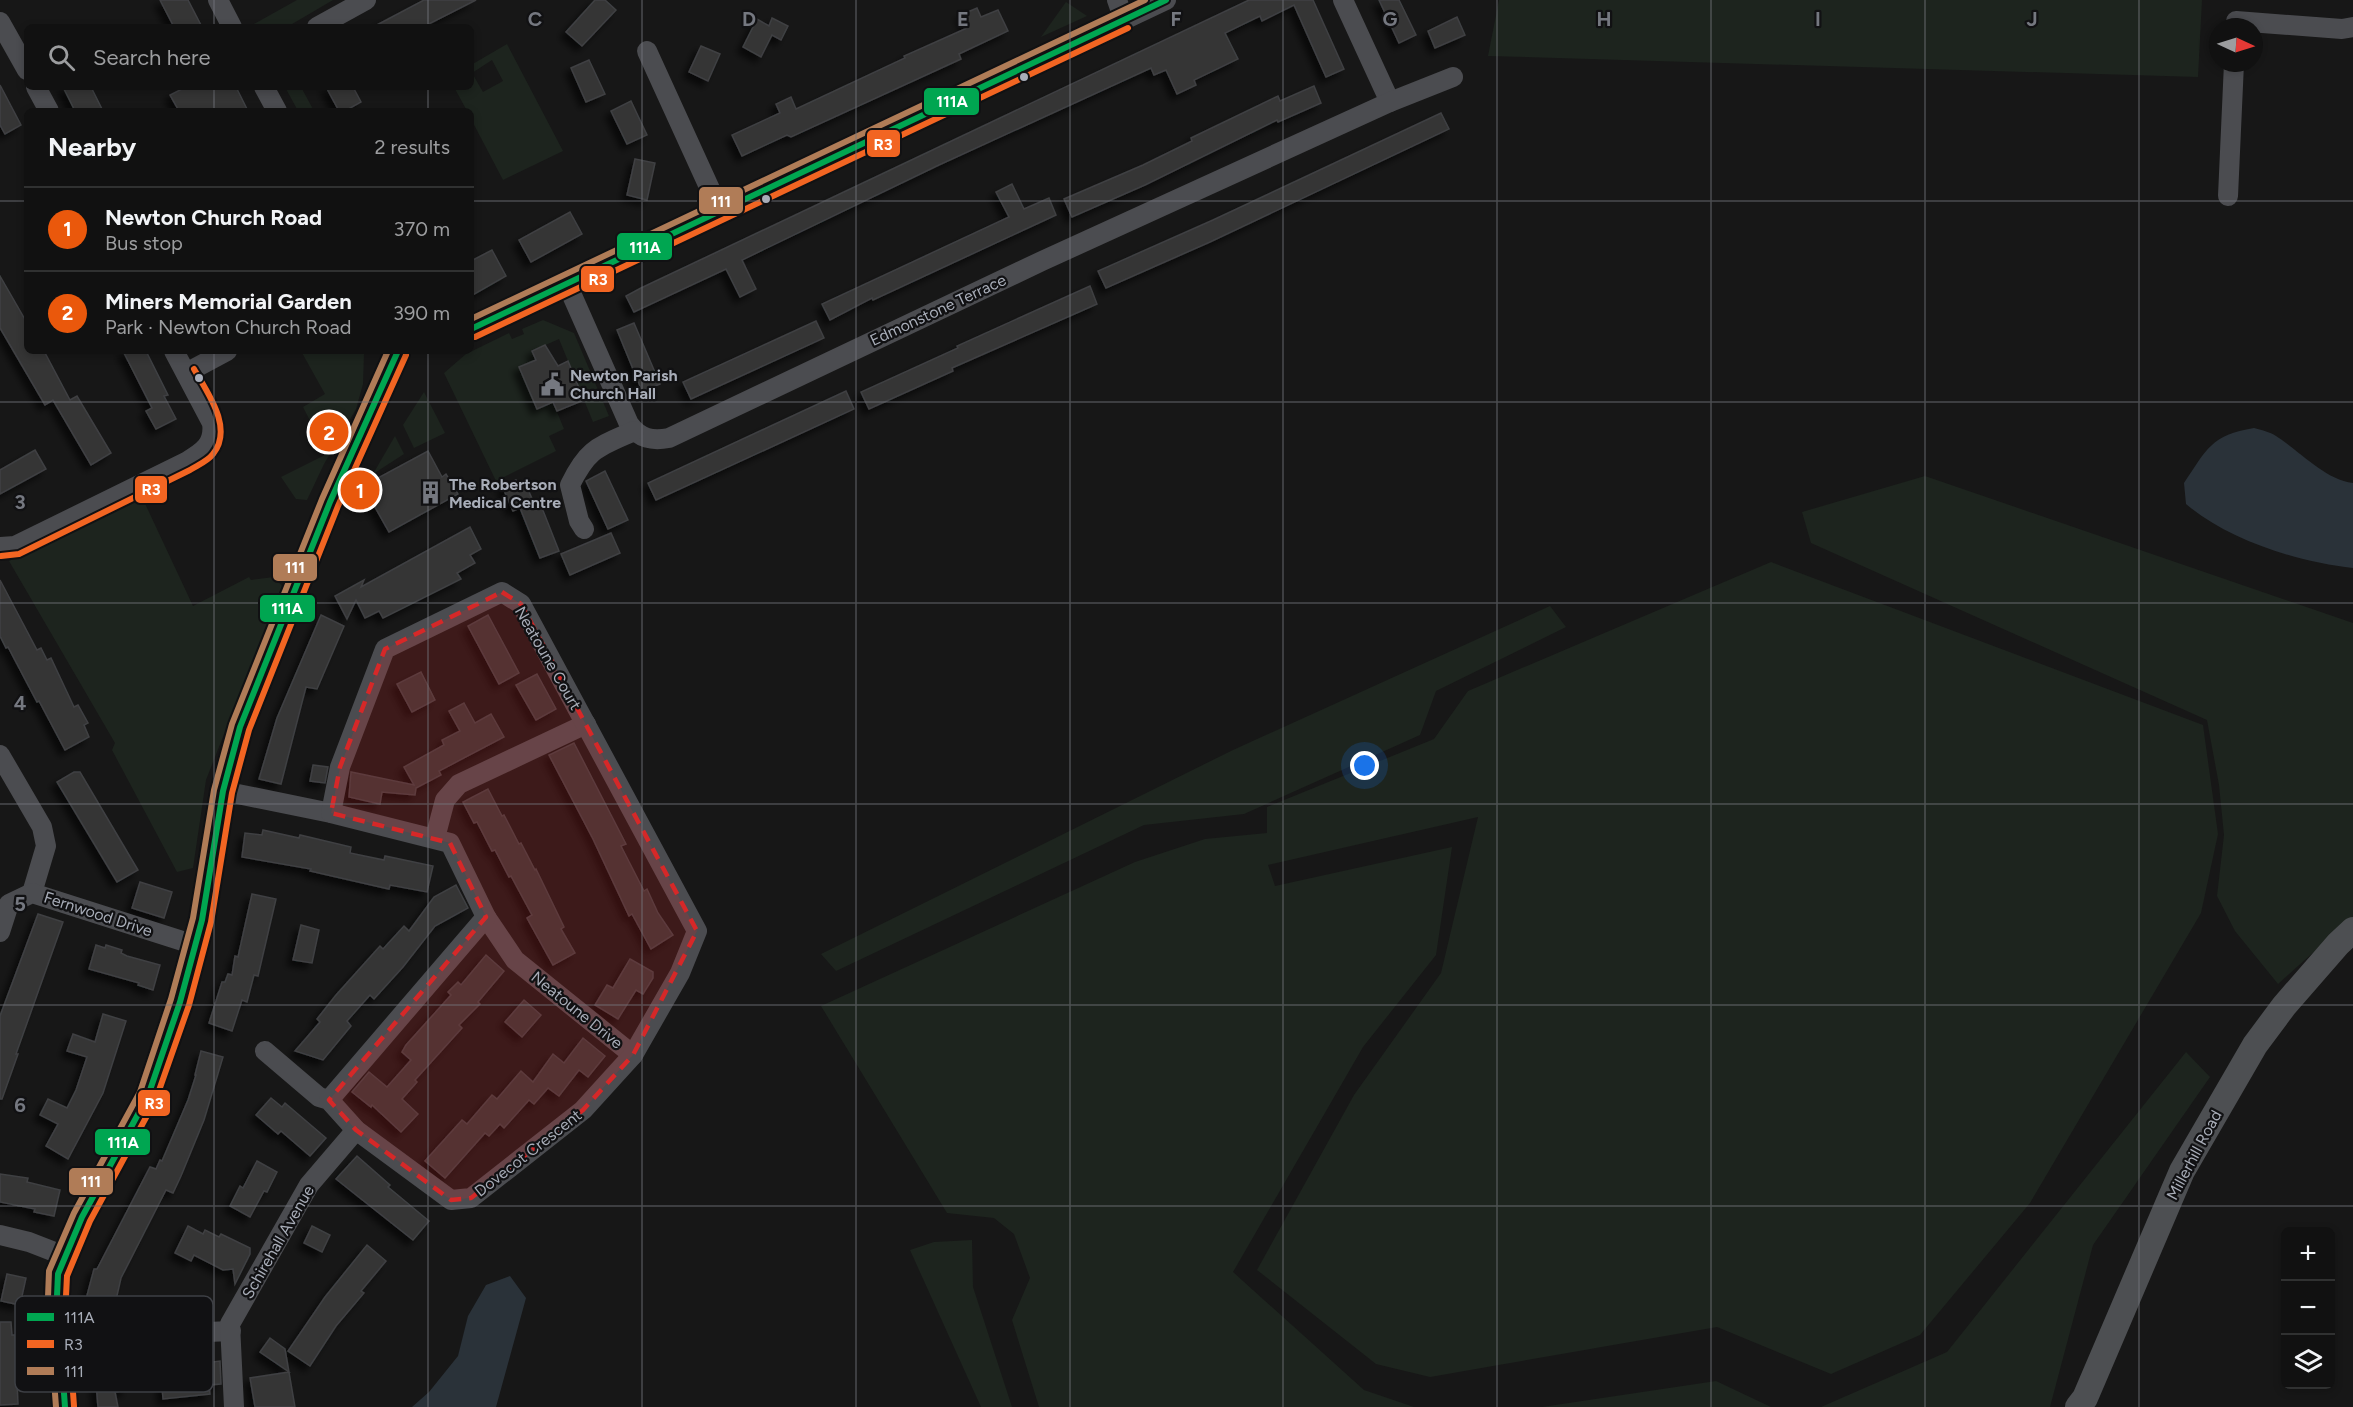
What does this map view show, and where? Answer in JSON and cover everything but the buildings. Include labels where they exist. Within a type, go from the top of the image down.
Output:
[{"type":"main road","name":"Millerhill Road","points":[[2078,1407],[2085,1398],[2182,1171],[2255,1045],[2284,1006],[2353,930]]},
{"type":"street","points":[[218,0],[230,24]]},
{"type":"street","points":[[322,24],[366,0]]},
{"type":"street","points":[[1117,0],[1124,20]]},
{"type":"street","points":[[474,328],[1166,0]]},
{"type":"street","points":[[1343,0],[1390,102]]},
{"type":"street","points":[[0,21],[24,65]]},
{"type":"street","points":[[2263,25],[2342,29],[2353,27]]},
{"type":"street","points":[[647,51],[720,211]]},
{"type":"street","points":[[2229,196],[2235,72]]},
{"type":"street","name":"Edmonstone Terrace","points":[[634,431],[649,439],[669,438],[1042,261],[1390,102],[1453,77]]},
{"type":"street","points":[[38,90],[47,108]]},
{"type":"street","points":[[266,90],[275,108]]},
{"type":"street","points":[[567,284],[625,416],[634,431],[596,447],[577,471],[570,485],[579,521],[584,529]]},
{"type":"street","points":[[0,547],[15,546],[186,462],[207,448],[212,435],[212,423],[176,354]]},
{"type":"street","points":[[186,373],[221,354]]},
{"type":"street","points":[[57,1296],[58,1274],[65,1256],[82,1217],[148,1096],[180,1002],[207,890],[223,791],[240,727],[330,502],[397,354]]},
{"type":"street","name":"Neatoune Court","points":[[331,813],[339,768],[385,649],[502,592],[521,604],[586,724],[459,784],[445,800],[435,838]]},
{"type":"street","name":"Neatoune Drive","points":[[223,791],[331,813],[450,843],[486,917],[515,960],[633,1055],[680,972],[697,931],[586,724]]},
{"type":"street","points":[[0,754],[42,827],[45,846],[32,893]]},
{"type":"street","name":"Fernwood Drive","points":[[0,933],[3,911],[9,904],[32,893],[195,945]]},
{"type":"street","points":[[329,1100],[486,917]]},
{"type":"street","name":"Dovecot Crescent","points":[[265,1051],[319,1097],[329,1100],[356,1130],[451,1200],[471,1198],[583,1110],[633,1055]]},
{"type":"street","name":"Schirehall Avenue","points":[[234,1407],[231,1324],[309,1185],[356,1130]]},
{"type":"street","points":[[0,1235],[29,1242],[65,1256]]},
{"type":"street","points":[[213,1332],[231,1331]]},
{"type":"street","points":[[64,1392],[65,1407]]},
{"type":"highlighted area","points":[[502,592],[521,604],[697,931],[633,1055],[583,1110],[471,1198],[451,1200],[356,1130],[329,1100],[486,917],[450,843],[331,813],[340,767],[385,649]]},
{"type":"shaded area","points":[[297,0],[333,0],[292,24],[254,24]]},
{"type":"shaded area","points":[[1499,0],[2202,0],[2198,77],[1488,56]]},
{"type":"shaded area","points":[[1066,2],[1087,16],[1041,37]]},
{"type":"shaded area","points":[[507,44],[563,151],[503,180],[474,125],[474,108],[465,108],[456,90],[474,90],[474,76],[483,92],[503,81],[492,60],[474,72],[474,63]]},
{"type":"shaded area","points":[[287,90],[303,90],[312,108],[296,108]]},
{"type":"shaded area","points":[[543,320],[574,333],[609,416],[593,422],[559,339],[532,351],[536,360],[519,368],[537,409],[553,402],[564,429],[549,436],[556,451],[496,481],[444,373],[466,354],[474,354],[474,350],[509,333],[512,339],[524,334],[522,329]]},
{"type":"shaded area","points":[[303,354],[364,354],[363,384],[356,409],[324,464],[307,500],[296,499],[281,477],[327,454],[303,407],[325,394]]},
{"type":"shaded area","points":[[424,392],[445,433],[414,448],[403,425]]},
{"type":"shaded area","points":[[2254,428],[2276,436],[2332,476],[2353,483],[2353,568],[2310,561],[2265,547],[2222,528],[2186,504],[2184,483],[2212,445],[2228,435]]},
{"type":"shaded area","points":[[395,436],[404,454],[373,474]]},
{"type":"shaded area","points":[[1925,476],[2353,623],[2353,917],[2278,984],[2235,931],[2217,896],[2224,835],[2219,785],[2207,720],[1811,543],[1802,512]]},
{"type":"shaded area","points":[[141,495],[193,606],[249,577],[251,580],[274,577],[282,586],[206,780],[193,868],[177,872],[112,750],[115,743],[9,561]]},
{"type":"shaded area","points":[[1771,562],[2203,725],[2218,834],[2201,913],[2030,1203],[1920,1335],[1831,1374],[1717,1327],[1430,1377],[1376,1364],[1257,1270],[1354,1095],[1441,973],[1478,817],[1268,865],[1275,886],[1452,847],[1436,955],[1363,1047],[1233,1272],[1364,1390],[1414,1407],[1039,1407],[1012,1320],[1030,1278],[1014,1234],[994,1218],[947,1213],[821,1006],[1135,862],[1205,839],[1267,833],[1267,807],[1434,739],[1468,691]]},
{"type":"shaded area","points":[[1550,606],[1566,627],[1436,691],[1420,735],[1244,814],[1144,825],[836,971],[821,954],[1233,750]]},
{"type":"shaded area","points":[[2186,1052],[2210,1077],[2093,1245],[2050,1407],[1821,1407],[1947,1352]]},
{"type":"shaded area","points":[[972,1240],[973,1287],[1012,1407],[981,1407],[910,1250],[934,1242]]},
{"type":"shaded area","points":[[510,1276],[526,1298],[496,1407],[412,1407],[429,1392],[458,1356],[468,1316],[486,1285]]},
{"type":"shaded area","points":[[1716,1381],[1771,1407],[1542,1407]]},
{"type":"transit line","name":"111","points":[[474,318],[1145,0]]},
{"type":"transit line","name":"111A","points":[[474,328],[1166,0]]},
{"type":"transit line","name":"R3","points":[[475,337],[1128,28]]},
{"type":"transit line","name":"111","points":[[48,1296],[49,1271],[74,1213],[140,1092],[171,999],[193,918],[214,790],[232,724],[322,499],[387,354]]},
{"type":"transit line","name":"111A","points":[[57,1296],[58,1274],[82,1217],[148,1096],[180,1002],[202,920],[223,791],[240,727],[330,502],[397,354]]},
{"type":"transit line","name":"R3","points":[[66,1296],[67,1276],[90,1221],[156,1099],[189,1005],[211,922],[232,793],[249,730],[338,506],[406,355]]},
{"type":"transit line","name":"R3","points":[[1,556],[19,554],[206,461],[219,444],[220,422],[211,399],[194,369]]},
{"type":"transit line","name":"111","points":[[55,1392],[56,1407]]},
{"type":"transit line","name":"111A","points":[[64,1392],[65,1407]]},
{"type":"transit line","name":"R3","points":[[73,1392],[74,1406]]},
{"type":"place","name":"Newton Parish Church Hall","points":[[552,384]]},
{"type":"place","name":"Miners Memorial Garden","points":[[329,432]]},
{"type":"place","name":"Newton Church Road","points":[[360,490]]},
{"type":"place","name":"The Robertson Medical Centre","points":[[431,493]]}]
